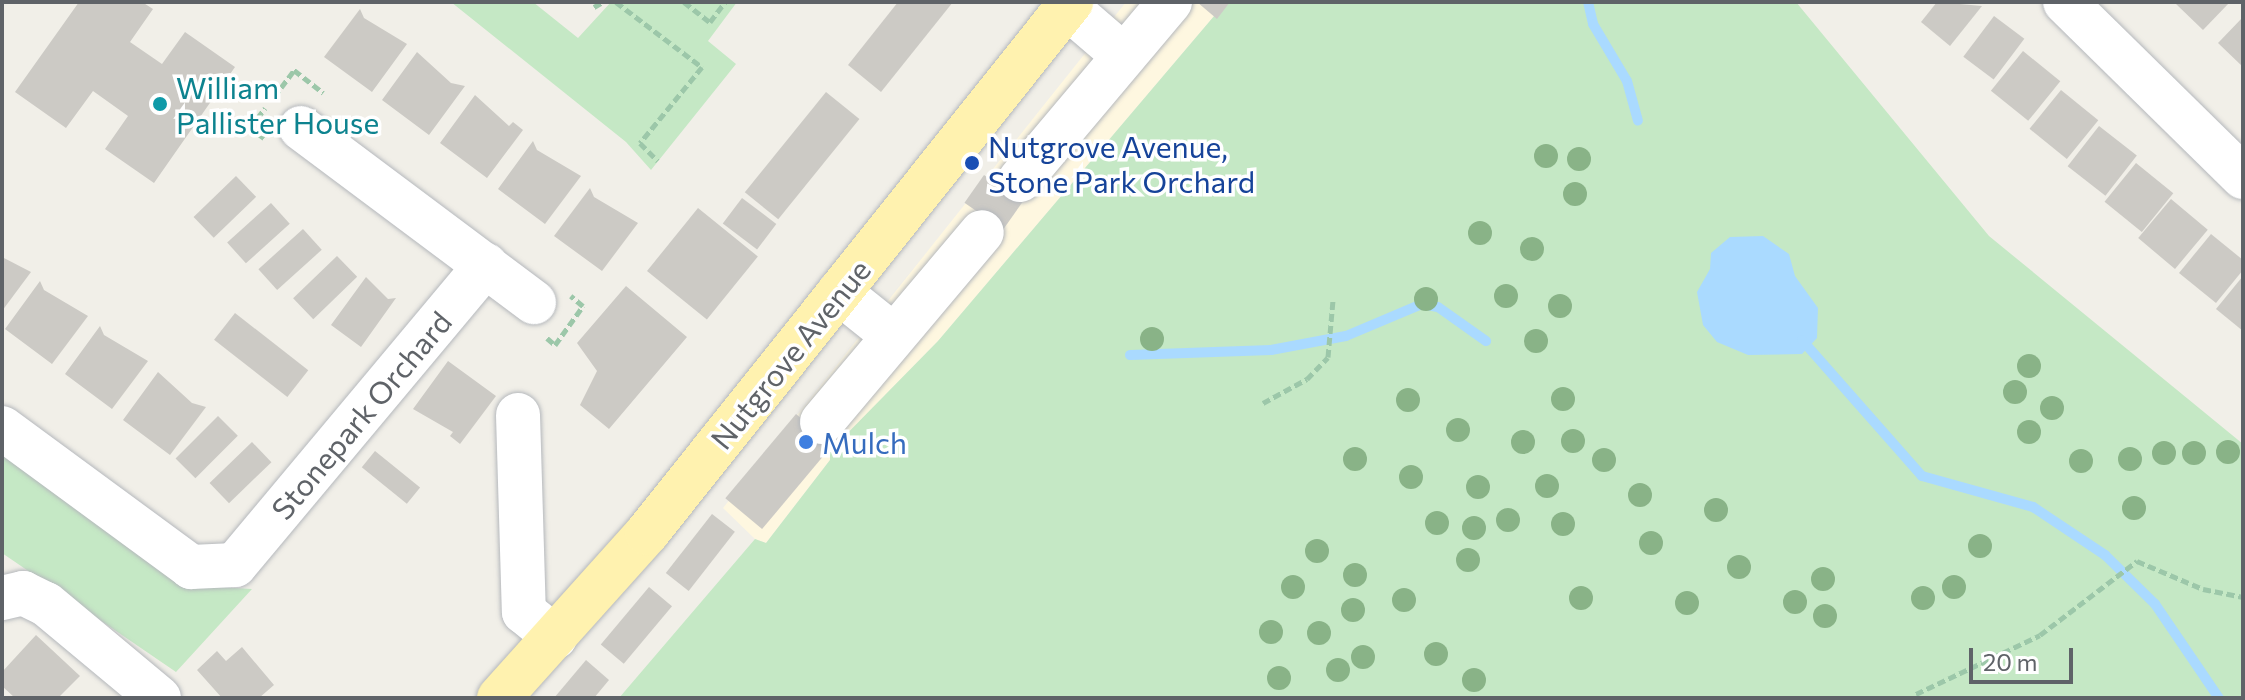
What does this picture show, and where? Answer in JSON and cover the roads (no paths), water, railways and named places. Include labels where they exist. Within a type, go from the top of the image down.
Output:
[{"type":"main road","name":"Nutgrove Avenue","points":[[499,698],[647,533],[1069,4]]},
{"type":"street","points":[[1020,180],[1170,2]]},
{"type":"street","points":[[2065,2],[2243,177]]},
{"type":"street","points":[[1069,4],[1124,56]]},
{"type":"street","points":[[303,126],[545,308]]},
{"type":"street","points":[[822,422],[982,232]]},
{"type":"street","name":"Stonepark Orchard","points":[[2,428],[191,567],[235,565],[486,265]]},
{"type":"street","points":[[839,292],[894,336]]},
{"type":"street","points":[[518,415],[524,612],[555,637]]},
{"type":"street","points":[[3,597],[23,593],[46,604],[159,698]]},
{"type":"water","points":[[1763,236],[1789,254],[1795,276],[1818,308],[1817,338],[1802,354],[1748,355],[1717,342],[1703,325],[1697,292],[1710,269],[1711,253],[1730,237]]},
{"type":"waterway","points":[[1588,2],[1593,24],[1627,81],[1638,121]]},
{"type":"waterway","points":[[1130,355],[1271,350],[1346,336],[1422,304],[1438,307],[1486,341]]},
{"type":"waterway","points":[[1802,340],[1922,476],[2033,507],[2105,555],[2155,604],[2219,698]]},
{"type":"place","name":"William Pallister House","points":[[160,104]]},
{"type":"place","name":"Nutgrove Avenue, Stone Park Orchard","points":[[972,163]]},
{"type":"place","name":"Mulch","points":[[806,442]]}]
